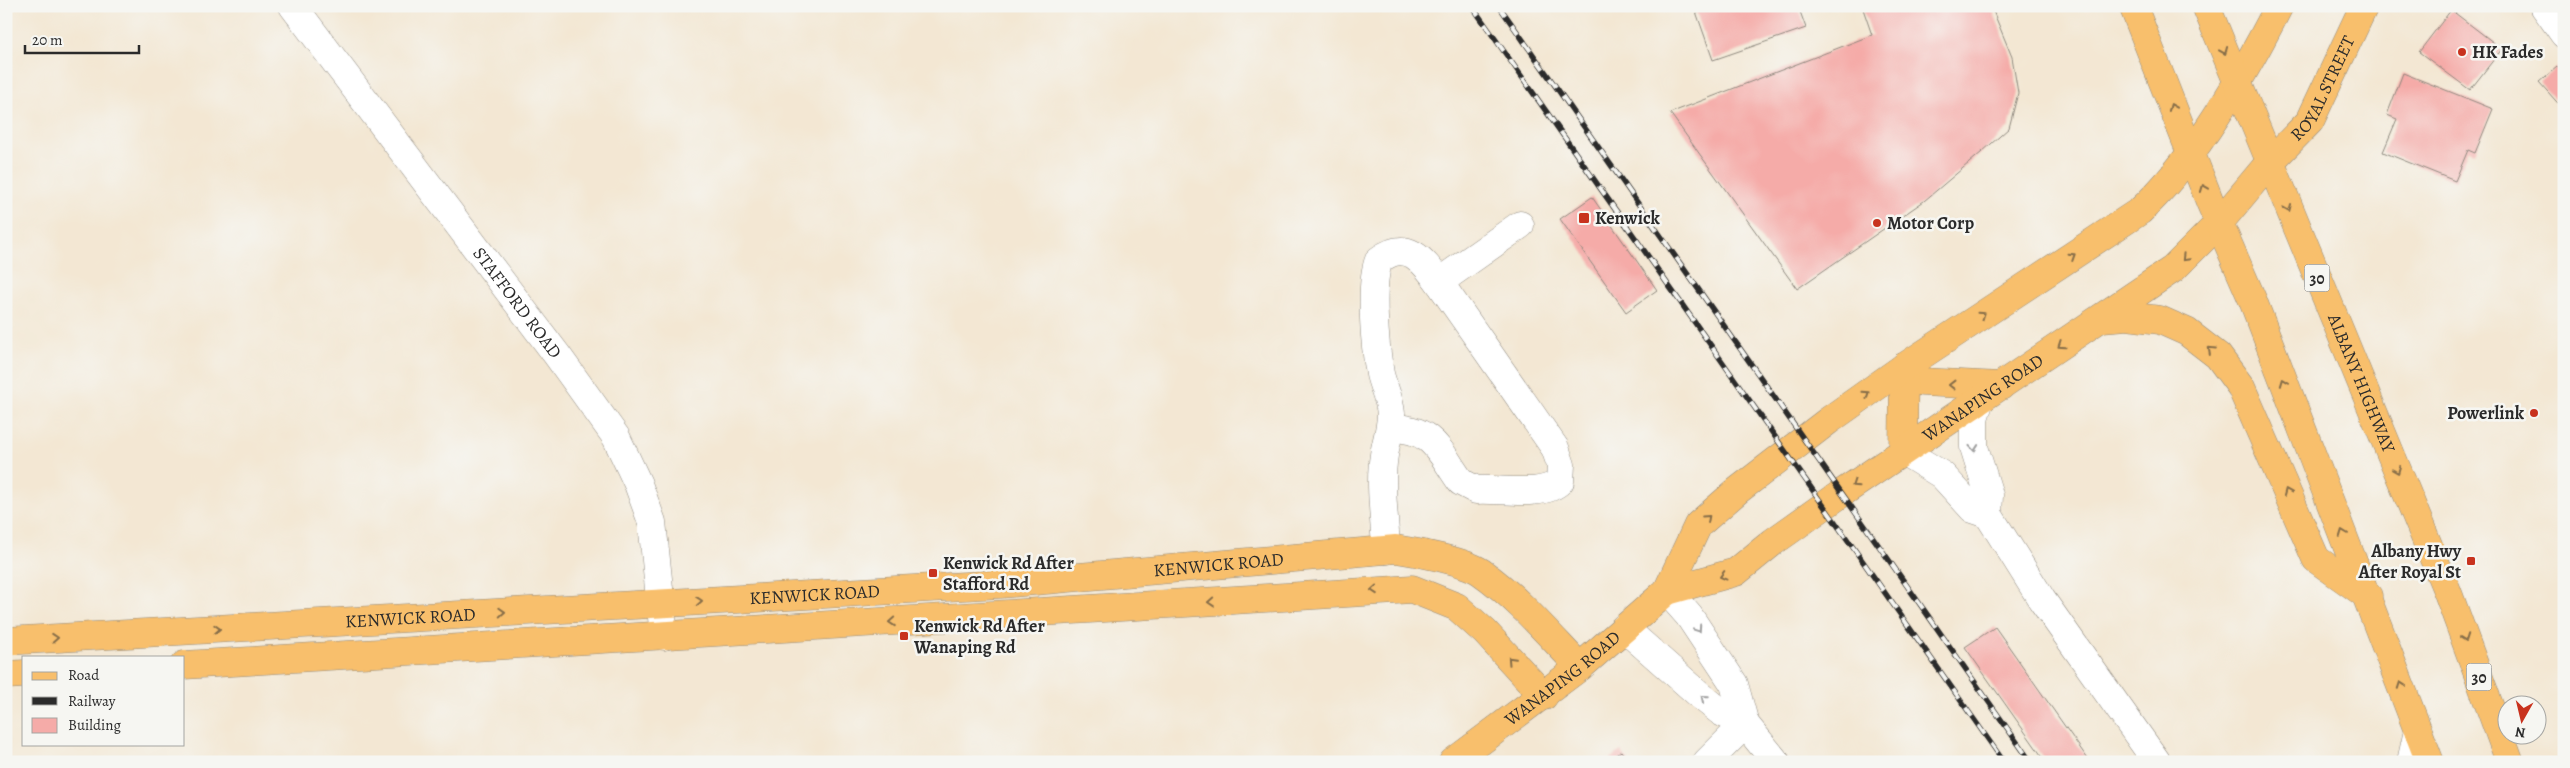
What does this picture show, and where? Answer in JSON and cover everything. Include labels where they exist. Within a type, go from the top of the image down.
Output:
[{"type":"main road","points":[[2133,6],[2190,152],[2253,301],[2368,596],[2430,762]]},
{"type":"main road","name":"ALBANY HIGHWAY","points":[[2206,6],[2269,163],[2448,593],[2510,762]]},
{"type":"main road","points":[[2190,152],[2237,83],[2279,6]]},
{"type":"main road","name":"ROYAL STREET","points":[[2269,163],[2310,120],[2364,6]]},
{"type":"main road","name":"WANAPING ROAD","points":[[1453,762],[1544,696],[1667,591],[1698,525],[1736,491],[1828,420],[1904,367],[2140,211],[2154,199],[2190,152]]},
{"type":"main road","name":"WANAPING ROAD","points":[[1667,591],[1736,572],[1772,542],[1903,451],[2173,269],[2219,223],[2269,163]]},
{"type":"main road","points":[[2102,318],[2127,316],[2160,320],[2187,332],[2218,356],[2241,387],[2316,559],[2368,596]]},
{"type":"main road","points":[[1904,367],[1922,382],[1991,393]]},
{"type":"main road","points":[[1903,451],[1904,367]]},
{"type":"main road","name":"KENWICK ROAD","points":[[6,642],[1009,584],[1386,550],[1427,554],[1480,571],[1517,603],[1580,667]]},
{"type":"main road","name":"KENWICK ROAD","points":[[185,665],[1412,589],[1457,607],[1484,632],[1544,696]]},
{"type":"main road","points":[[6,675],[22,674]]},
{"type":"street","name":"STAFFORD ROAD","points":[[293,6],[557,355],[616,437],[638,484],[652,522],[664,636]]},
{"type":"street","points":[[2544,6],[2564,34]]},
{"type":"street","points":[[1439,282],[1520,225]]},
{"type":"street","points":[[1386,550],[1383,464],[1391,428],[1388,397],[1380,374],[1374,295],[1376,268],[1379,260],[1397,250],[1407,252],[1425,262],[1555,448],[1561,465],[1560,481],[1546,490],[1534,491],[1476,490],[1468,488],[1426,435],[1416,430],[1391,428]]},
{"type":"street","points":[[1991,393],[1973,427],[1974,447],[1989,494],[1988,514],[2042,600],[2157,762]]},
{"type":"street","points":[[1903,451],[1942,475],[1973,509],[1988,514]]},
{"type":"street","points":[[1667,591],[1689,616],[1734,684],[1745,724],[1776,762]]},
{"type":"street","points":[[1624,628],[1721,712],[1745,724]]},
{"type":"street","points":[[1707,762],[1745,724]]},
{"type":"street","points":[[2411,762],[2418,731]]},
{"type":"building","points":[[1694,6],[1798,6],[1806,28],[1713,60]]},
{"type":"building","points":[[1862,6],[1991,6],[2012,57],[2018,93],[2009,128],[1982,152],[1924,201],[1797,289],[1670,113],[1872,35]]},
{"type":"building","points":[[2451,10],[2502,49],[2470,90],[2419,52]]},
{"type":"building","points":[[2557,67],[2564,74],[2564,110],[2539,82]]},
{"type":"building","points":[[2403,73],[2493,109],[2475,153],[2468,150],[2455,181],[2383,152],[2397,119],[2387,115]]},
{"type":"building","points":[[1592,197],[1657,290],[1626,312],[1560,219]]},
{"type":"building","points":[[1995,627],[2090,762],[2046,762],[1965,647]]},
{"type":"building","points":[[1621,751],[1629,762],[1607,762]]},
{"type":"railway","points":[[1472,6],[2004,762]]},
{"type":"railway","points":[[1499,6],[2031,762]]},
{"type":"place","name":"HK Fades","points":[[2462,52]]},
{"type":"place","name":"Kenwick","points":[[1584,218]]},
{"type":"place","name":"Motor Corp","points":[[1877,223]]},
{"type":"place","name":"Powerlink","points":[[2534,413]]},
{"type":"place","name":"Albany Hwy After Royal St","points":[[2471,561]]},
{"type":"place","name":"Kenwick Rd After Stafford Rd","points":[[933,573]]},
{"type":"place","name":"Kenwick Rd After Wanaping Rd","points":[[904,636]]}]
